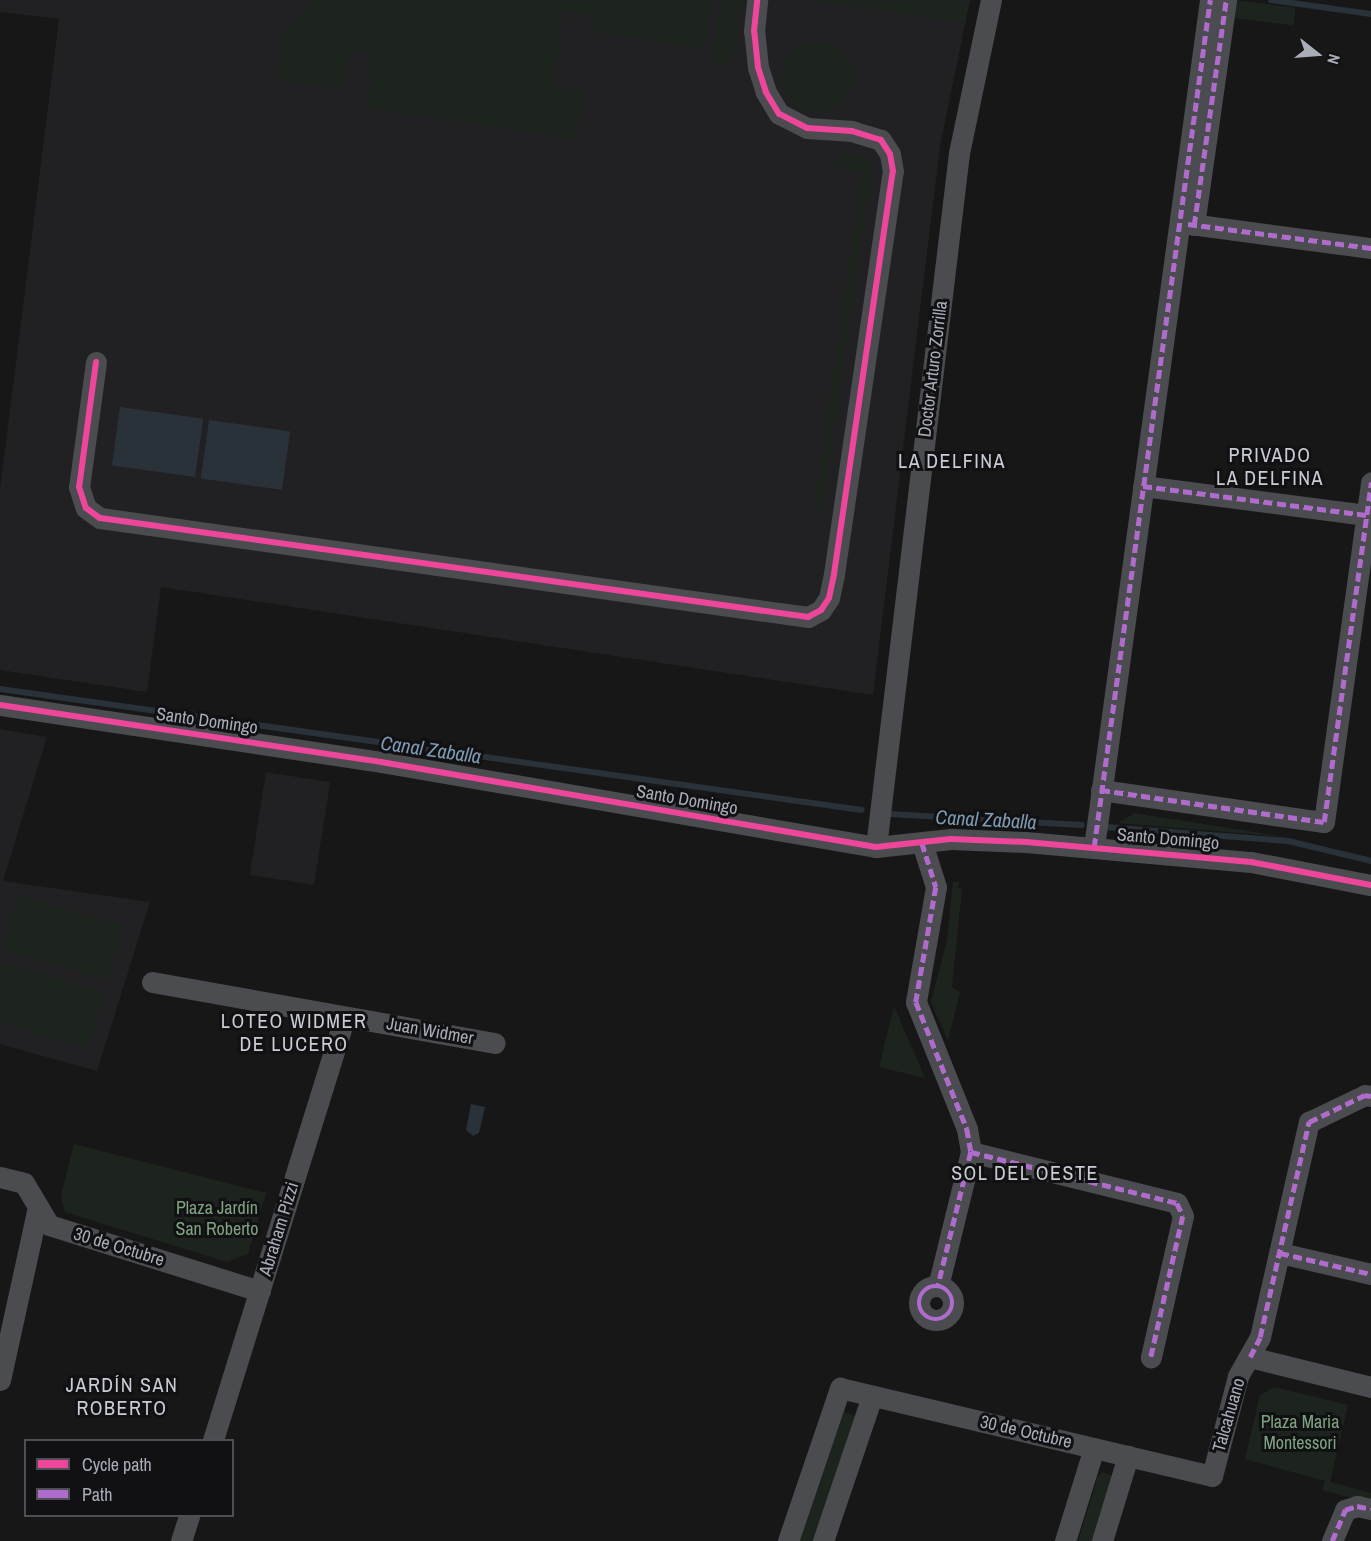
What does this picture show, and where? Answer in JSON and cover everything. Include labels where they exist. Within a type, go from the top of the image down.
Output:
[{"type":"street","points":[[96,362],[79,487],[86,508],[100,519],[808,617],[820,610],[829,598],[834,574],[893,171],[890,154],[881,140],[852,131],[807,128],[779,114],[766,92],[758,67],[754,31],[757,0]]},
{"type":"street","name":"Doctor Arturo Zorrilla","points":[[876,847],[958,153],[991,0]]},
{"type":"street","points":[[1187,224],[1210,0]]},
{"type":"street","points":[[1094,847],[1143,486],[1226,0]]},
{"type":"street","points":[[1187,224],[1371,248]]},
{"type":"street","points":[[1101,790],[1324,822],[1371,482]]},
{"type":"street","points":[[1143,486],[1366,515]]},
{"type":"street","name":"Santo Domingo","points":[[0,705],[381,762],[876,847],[975,838],[1094,847],[1251,862],[1371,885]]},
{"type":"street","points":[[922,843],[936,887],[916,1002],[967,1129],[971,1152],[938,1286]]},
{"type":"street","name":"Juan Widmer","points":[[152,982],[495,1043]]},
{"type":"street","name":"Abraham Pizzi","points":[[213,1439],[345,1017]]},
{"type":"street","name":"Talcahuano","points":[[1212,1476],[1238,1376],[1260,1337],[1309,1122],[1365,1095],[1371,1096]]},
{"type":"street","points":[[971,1152],[1177,1203],[1183,1216],[1151,1357]]},
{"type":"street","name":"30 de Octubre","points":[[0,1177],[24,1184],[49,1225],[260,1291]]},
{"type":"street","points":[[0,1380],[38,1207]]},
{"type":"street","points":[[1280,1253],[1371,1274]]},
{"type":"street","points":[[1250,1357],[1371,1387]]},
{"type":"street","name":"30 de Octubre","points":[[788,1541],[840,1388],[1212,1476]]},
{"type":"street","points":[[823,1541],[872,1396]]},
{"type":"street","points":[[1065,1541],[1094,1448]]},
{"type":"street","points":[[1102,1541],[1128,1456]]},
{"type":"street","points":[[1332,1541],[1344,1510],[1357,1506],[1371,1509]]},
{"type":"street","points":[[181,1541],[188,1517]]},
{"type":"shaded area","points":[[0,0],[970,0],[940,146],[873,695],[161,587],[147,692],[0,670],[0,489],[59,19],[0,12]]},
{"type":"shaded area","points":[[120,407],[203,419],[195,477],[112,465]]},
{"type":"shaded area","points":[[209,420],[290,431],[282,490],[201,478]]},
{"type":"shaded area","points":[[0,729],[47,737],[3,881],[150,902],[97,1071],[0,1044]]},
{"type":"shaded area","points":[[266,772],[330,782],[314,885],[250,875]]},
{"type":"shaded area","points":[[471,1104],[485,1107],[479,1133],[473,1136],[466,1130]]},
{"type":"green space","points":[[314,0],[711,0],[704,48],[591,32],[594,15],[563,11],[552,86],[583,91],[576,139],[368,108],[373,75],[367,74],[369,53],[349,50],[343,89],[277,80],[283,36]]},
{"type":"green space","points":[[721,0],[741,0],[732,57],[728,64],[711,62]]},
{"type":"green space","points":[[807,0],[953,0],[969,3],[965,23]]},
{"type":"green space","points":[[1234,0],[1296,8],[1293,25],[1232,18]]},
{"type":"green space","points":[[817,41],[837,47],[847,57],[853,77],[847,97],[837,107],[817,113],[797,107],[787,97],[781,77],[787,57],[797,47]]},
{"type":"green space","points":[[854,153],[868,162],[871,173],[823,506],[820,510],[814,506],[862,172],[831,167],[841,155]]},
{"type":"green space","points":[[1134,813],[1287,837],[1118,823]]},
{"type":"green space","points":[[953,882],[959,882],[958,888],[962,889],[952,987],[960,992],[948,1041],[931,1002],[947,940]]},
{"type":"green space","points":[[18,895],[123,925],[107,980],[2,950]]},
{"type":"green space","points":[[0,962],[104,992],[88,1048],[0,1022]]},
{"type":"green space","points":[[894,1006],[925,1078],[879,1067]]},
{"type":"green space","name":"Plaza Jardín San Roberto","points":[[74,1144],[266,1193],[248,1254],[227,1262],[65,1212],[61,1195]]},
{"type":"green space","name":"Plaza Maria Montessori","points":[[1274,1387],[1348,1405],[1330,1482],[1371,1493],[1371,1503],[1322,1490],[1325,1481],[1245,1459],[1260,1395]]},
{"type":"green space","points":[[844,1412],[856,1416],[816,1541],[798,1541]]},
{"type":"green space","points":[[1103,1472],[1113,1476],[1096,1541],[1078,1541],[1098,1476]]},
{"type":"waterway","points":[[1271,0],[1371,14]]},
{"type":"waterway","name":"Canal Zaballa","points":[[0,689],[862,810]]},
{"type":"waterway","name":"Canal Zaballa","points":[[890,814],[1082,825]]},
{"type":"waterway","name":"Canal Zaballa","points":[[1106,827],[1288,841],[1371,861]]},
{"type":"marked path","points":[[1094,847],[1210,0]]},
{"type":"marked path","points":[[1194,225],[1226,0]]},
{"type":"marked path","points":[[1188,224],[1371,248]]},
{"type":"marked path","points":[[1101,790],[1324,822],[1371,482]]},
{"type":"marked path","points":[[1143,486],[1366,515]]},
{"type":"marked path","points":[[922,843],[936,887],[916,1002],[967,1129],[971,1152],[938,1286]]},
{"type":"marked path","points":[[1250,1357],[1260,1337],[1309,1122],[1365,1095],[1371,1096]]},
{"type":"marked path","points":[[971,1152],[1177,1203],[1183,1216],[1151,1357]]},
{"type":"marked path","points":[[1280,1253],[1371,1274]]},
{"type":"marked path","points":[[936,1286],[948,1291],[953,1303],[948,1315],[936,1320],[924,1315],[919,1303],[924,1291],[936,1286]]},
{"type":"marked path","points":[[1332,1541],[1345,1510],[1357,1506],[1371,1509]]},
{"type":"cycle path","points":[[96,362],[79,487],[86,508],[100,518],[808,617],[821,610],[829,598],[834,574],[893,171],[890,154],[881,140],[852,131],[807,128],[779,114],[766,92],[758,67],[754,31],[757,0]]},
{"type":"cycle path","points":[[0,705],[381,762],[876,847],[951,839],[1026,842],[1251,862],[1371,885]]},
{"type":"district","name":"LA DELFINA","points":[[952,460]]},
{"type":"district","name":"PRIVADO LA DELFINA","points":[[1270,466]]},
{"type":"district","name":"LOTEO WIDMER DE LUCERO","points":[[294,1032]]},
{"type":"district","name":"SOL DEL OESTE","points":[[1025,1172]]},
{"type":"district","name":"JARDÍN SAN ROBERTO","points":[[122,1396]]}]
